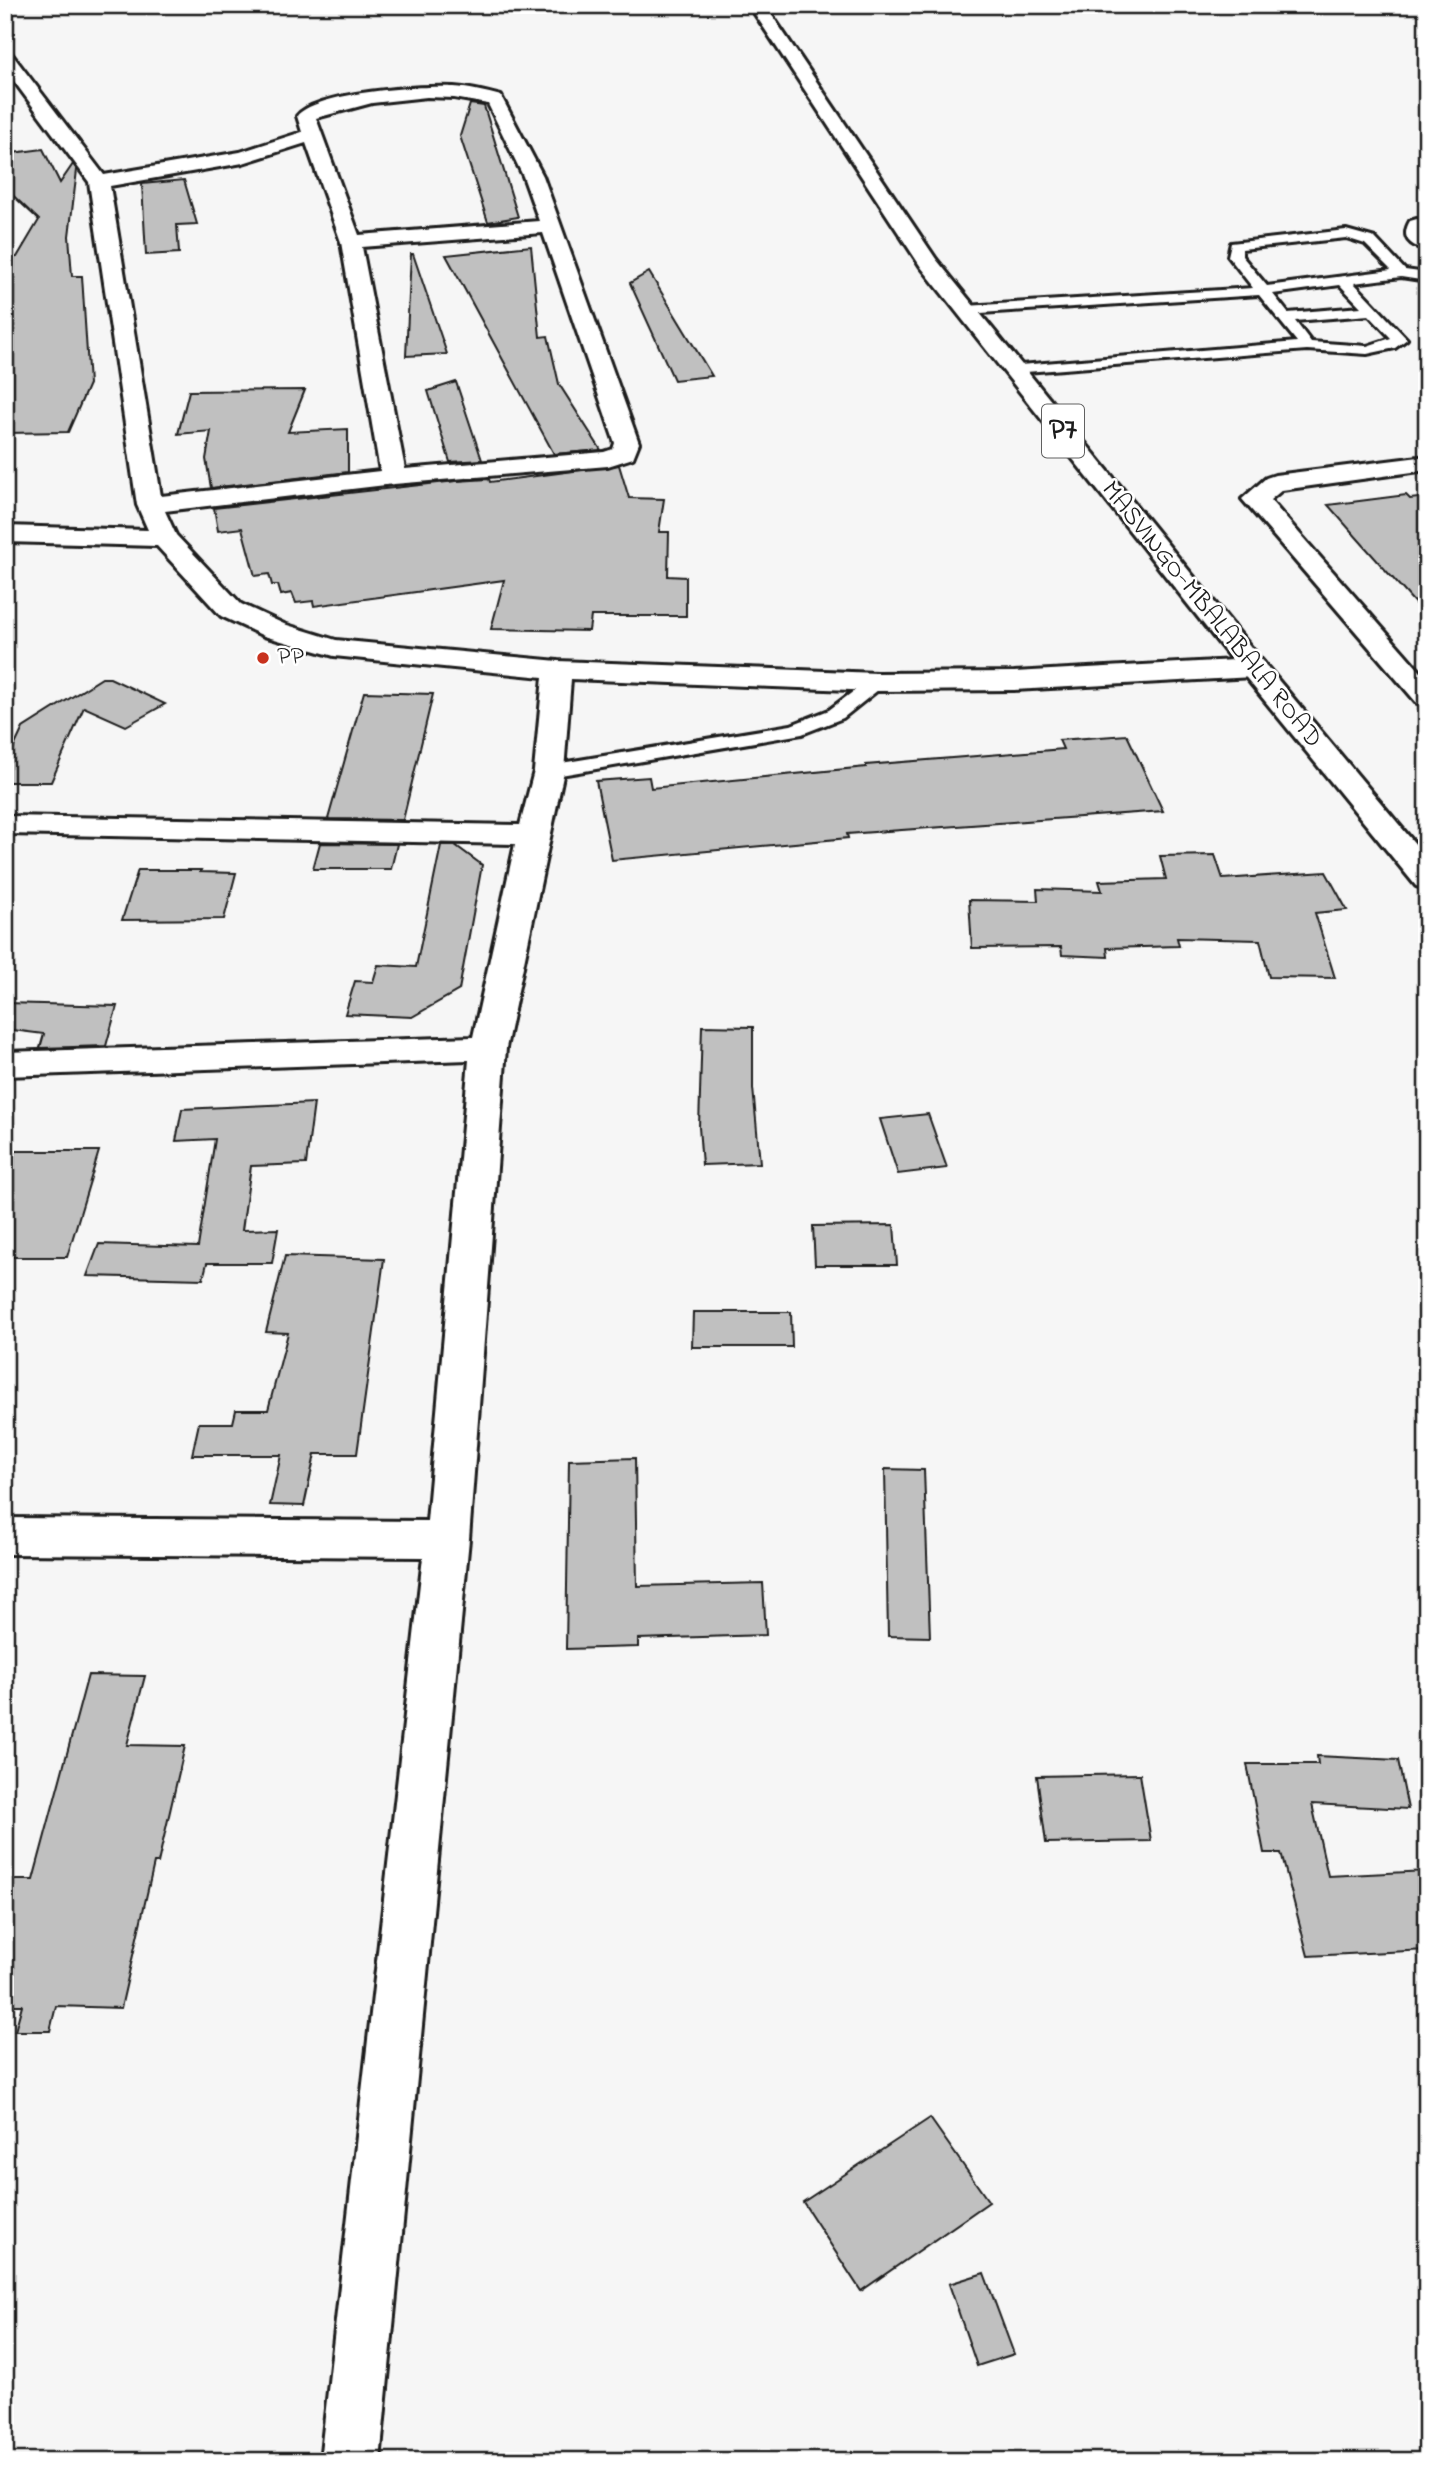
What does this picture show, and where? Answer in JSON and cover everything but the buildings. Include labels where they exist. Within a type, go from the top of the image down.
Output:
[{"type":"main road","name":"MASVINGO-MBALABALA ROAD","points":[[757,5],[928,263],[1253,668],[1427,879]]},
{"type":"main road","points":[[5,57],[99,182],[150,505],[164,538],[231,610],[274,630],[334,648],[558,670],[877,682],[1014,681],[1253,668]]},
{"type":"main road","points":[[150,505],[394,477],[608,459],[624,453],[627,443],[548,226],[533,177],[495,100],[482,94],[419,93],[324,106],[306,116],[351,242],[394,477]]},
{"type":"main road","points":[[99,182],[243,157],[313,135]]},
{"type":"main road","points":[[351,242],[548,226]]},
{"type":"main road","points":[[1427,463],[1275,484],[1255,499],[1427,697]]},
{"type":"main road","points":[[5,534],[164,538]]},
{"type":"main road","points":[[350,2461],[447,1539],[488,1048],[549,771],[558,670]]},
{"type":"main road","points":[[5,825],[533,835]]},
{"type":"main road","points":[[5,1064],[488,1048]]},
{"type":"main road","points":[[5,1536],[447,1539]]},
{"type":"lane","points":[[1307,346],[1235,257],[1236,246],[1346,234],[1359,236],[1370,241],[1401,273]]},
{"type":"lane","points":[[966,310],[1263,291],[1401,273],[1427,277]]},
{"type":"lane","points":[[1013,369],[1307,346],[1387,348],[1400,339],[1344,281]]},
{"type":"lane","points":[[1284,318],[1373,310]]},
{"type":"lane","points":[[549,771],[795,730],[836,714],[877,682]]},
{"type":"place","name":"PP","points":[[263,658]]}]
